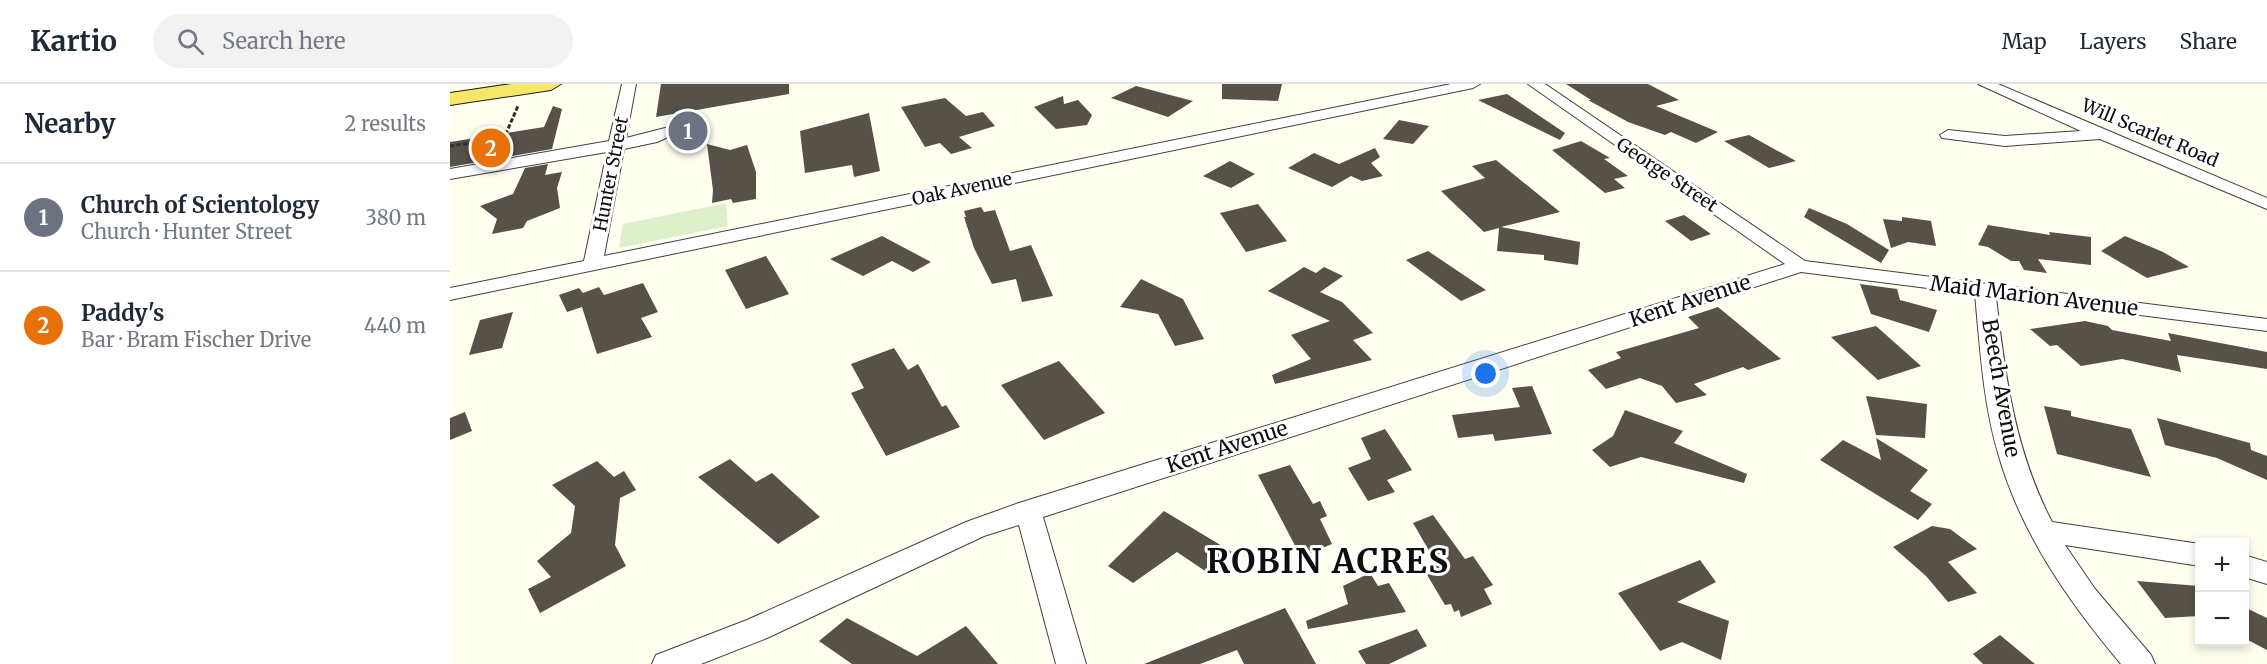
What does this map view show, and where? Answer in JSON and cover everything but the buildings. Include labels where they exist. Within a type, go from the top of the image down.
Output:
[{"type":"main road","points":[[450,99],[551,84]]},
{"type":"street","name":"Hunter Street","points":[[593,265],[629,84]]},
{"type":"street","name":"Oak Avenue","points":[[450,294],[1473,84]]},
{"type":"street","name":"George Street","points":[[1534,84],[1800,266]]},
{"type":"street","name":"Will Scarlet Road","points":[[1985,84],[2267,204]]},
{"type":"street","points":[[1948,135],[2004,141],[2104,134]]},
{"type":"street","points":[[450,174],[618,141]]},
{"type":"street","name":"Maid Marion Avenue","points":[[1800,266],[2267,325]]},
{"type":"street","name":"Kent Avenue","points":[[667,664],[757,629],[975,529],[1029,510],[1800,266]]},
{"type":"street","name":"Beech Avenue","points":[[1985,291],[2005,427],[2015,470],[2041,531],[2082,592],[2140,664]]},
{"type":"street","points":[[1029,510],[1071,664]]},
{"type":"street","points":[[2041,531],[2195,554]]},
{"type":"street","points":[[2249,568],[2267,573]]},
{"type":"path","points":[[450,146],[504,138],[518,106]]},
{"type":"green space","points":[[726,203],[728,226],[619,248],[623,224]]},
{"type":"place","name":"Church of Scientology","points":[[688,131]]},
{"type":"place","name":"Paddy's","points":[[491,148]]},
{"type":"district","name":"ROBIN ACRES","points":[[1328,561]]}]
